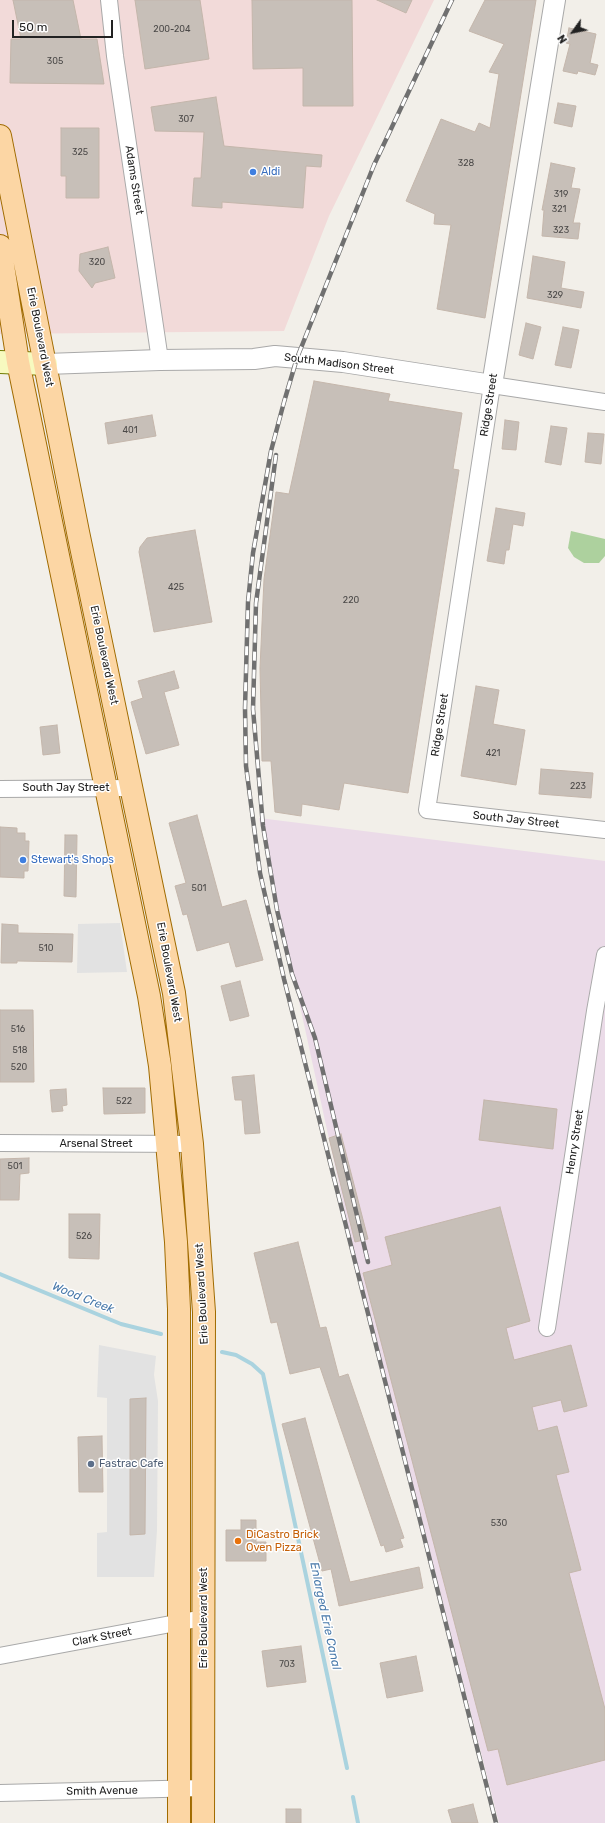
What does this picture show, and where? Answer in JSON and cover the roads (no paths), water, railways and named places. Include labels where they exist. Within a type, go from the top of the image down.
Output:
[{"type":"main road","name":"Erie Boulevard West","points":[[0,136],[78,532],[174,993],[192,1144],[204,1312],[203,1823]]},
{"type":"main road","points":[[0,246],[9,362],[106,789],[149,996],[160,1066],[176,1242],[179,1309],[179,1823]]},
{"type":"main road","name":"South Madison Street","points":[[9,362],[46,364]]},
{"type":"street","name":"Adams Street","points":[[109,0],[115,56],[160,360]]},
{"type":"street","name":"Ridge Street","points":[[426,810],[492,386],[555,0]]},
{"type":"street","name":"South Madison Street","points":[[46,364],[160,360],[254,359],[275,356],[343,362],[492,386],[605,402]]},
{"type":"street","name":"South Jay Street","points":[[0,789],[132,788]]},
{"type":"street","name":"South Jay Street","points":[[426,810],[605,830]]},
{"type":"street","name":"Henry Street","points":[[547,1328],[595,1011],[605,955]]},
{"type":"street","name":"Arsenal Street","points":[[0,1144],[192,1144]]},
{"type":"street","name":"Clark Street","points":[[0,1656],[204,1618]]},
{"type":"street","name":"Smith Avenue","points":[[0,1793],[203,1788]]},
{"type":"waterway","name":"Wood Creek","points":[[0,1274],[121,1324],[161,1334]]},
{"type":"waterway","name":"Enlarged Erie Canal","points":[[222,1352],[236,1355],[252,1364],[263,1374],[347,1768]]},
{"type":"waterway","name":"Enlarged Erie Canal","points":[[353,1797],[358,1823]]},
{"type":"railway","points":[[452,0],[374,165],[297,358],[284,402],[271,451],[253,553],[248,602],[245,708],[246,766],[260,873],[284,979],[496,1823]]},
{"type":"railway","points":[[276,455],[256,603],[253,709],[263,826],[277,910],[292,974],[315,1038],[368,1262]]},
{"type":"place","name":"Aldi","points":[[253,172]]},
{"type":"place","name":"Stewart's Shops","points":[[23,860]]},
{"type":"place","name":"Fastrac Cafe","points":[[91,1464]]},
{"type":"place","name":"DiCastro Brick Oven Pizza","points":[[238,1541]]}]
